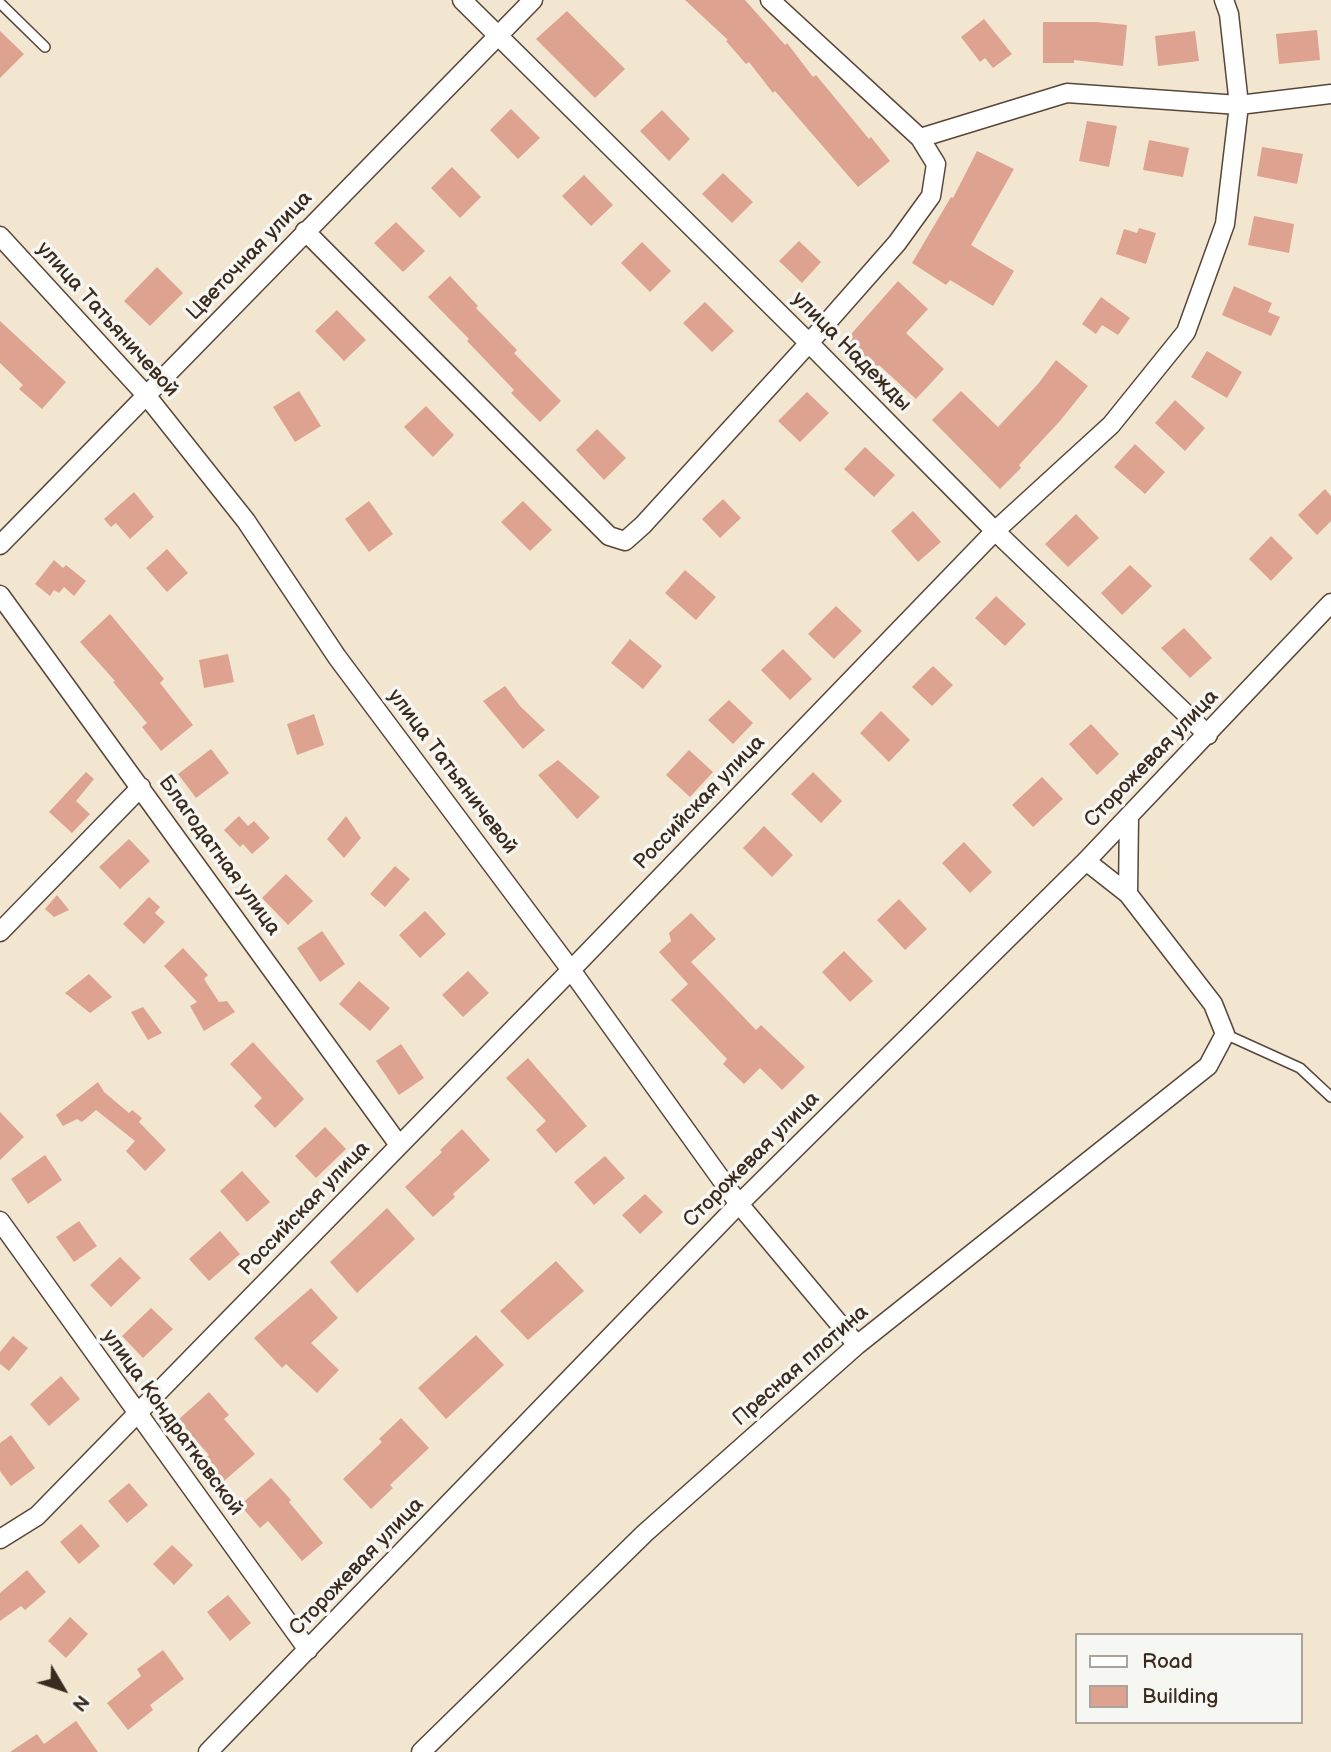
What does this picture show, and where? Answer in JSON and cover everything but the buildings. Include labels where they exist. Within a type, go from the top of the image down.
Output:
[{"type":"street","name":"улица Надежды","points":[[463,0],[995,531],[1208,735]]},
{"type":"street","name":"Цветочная улица","points":[[0,545],[533,0]]},
{"type":"street","points":[[305,231],[609,536],[625,541],[643,525],[809,343],[897,243],[932,196],[936,164],[920,138],[770,0]]},
{"type":"street","name":"Российская улица","points":[[0,1539],[37,1516],[571,970],[995,531],[1111,425],[1186,332],[1225,225],[1239,105],[1229,14],[1224,0]]},
{"type":"street","points":[[920,138],[1067,93],[1239,105],[1331,94]]},
{"type":"street","name":"улица Татьяничевой","points":[[0,236],[146,395],[246,521],[337,657],[571,970],[739,1204],[857,1345]]},
{"type":"street","name":"Благодатная улица","points":[[0,595],[399,1145]]},
{"type":"street","name":"Сторожевая улица","points":[[208,1752],[739,1204],[1086,861],[1331,603]]},
{"type":"street","points":[[0,932],[141,787]]},
{"type":"street","points":[[1128,894],[1129,816]]},
{"type":"street","points":[[1086,861],[1128,894],[1213,1004],[1225,1034]]},
{"type":"street","name":"Пресная плотина","points":[[421,1752],[645,1532],[857,1345],[1208,1066],[1225,1034]]},
{"type":"street","name":"улица Кондратковской","points":[[0,1221],[308,1650]]},
{"type":"lane","points":[[0,3],[45,47]]},
{"type":"lane","points":[[1225,1034],[1300,1068],[1331,1097]]}]
